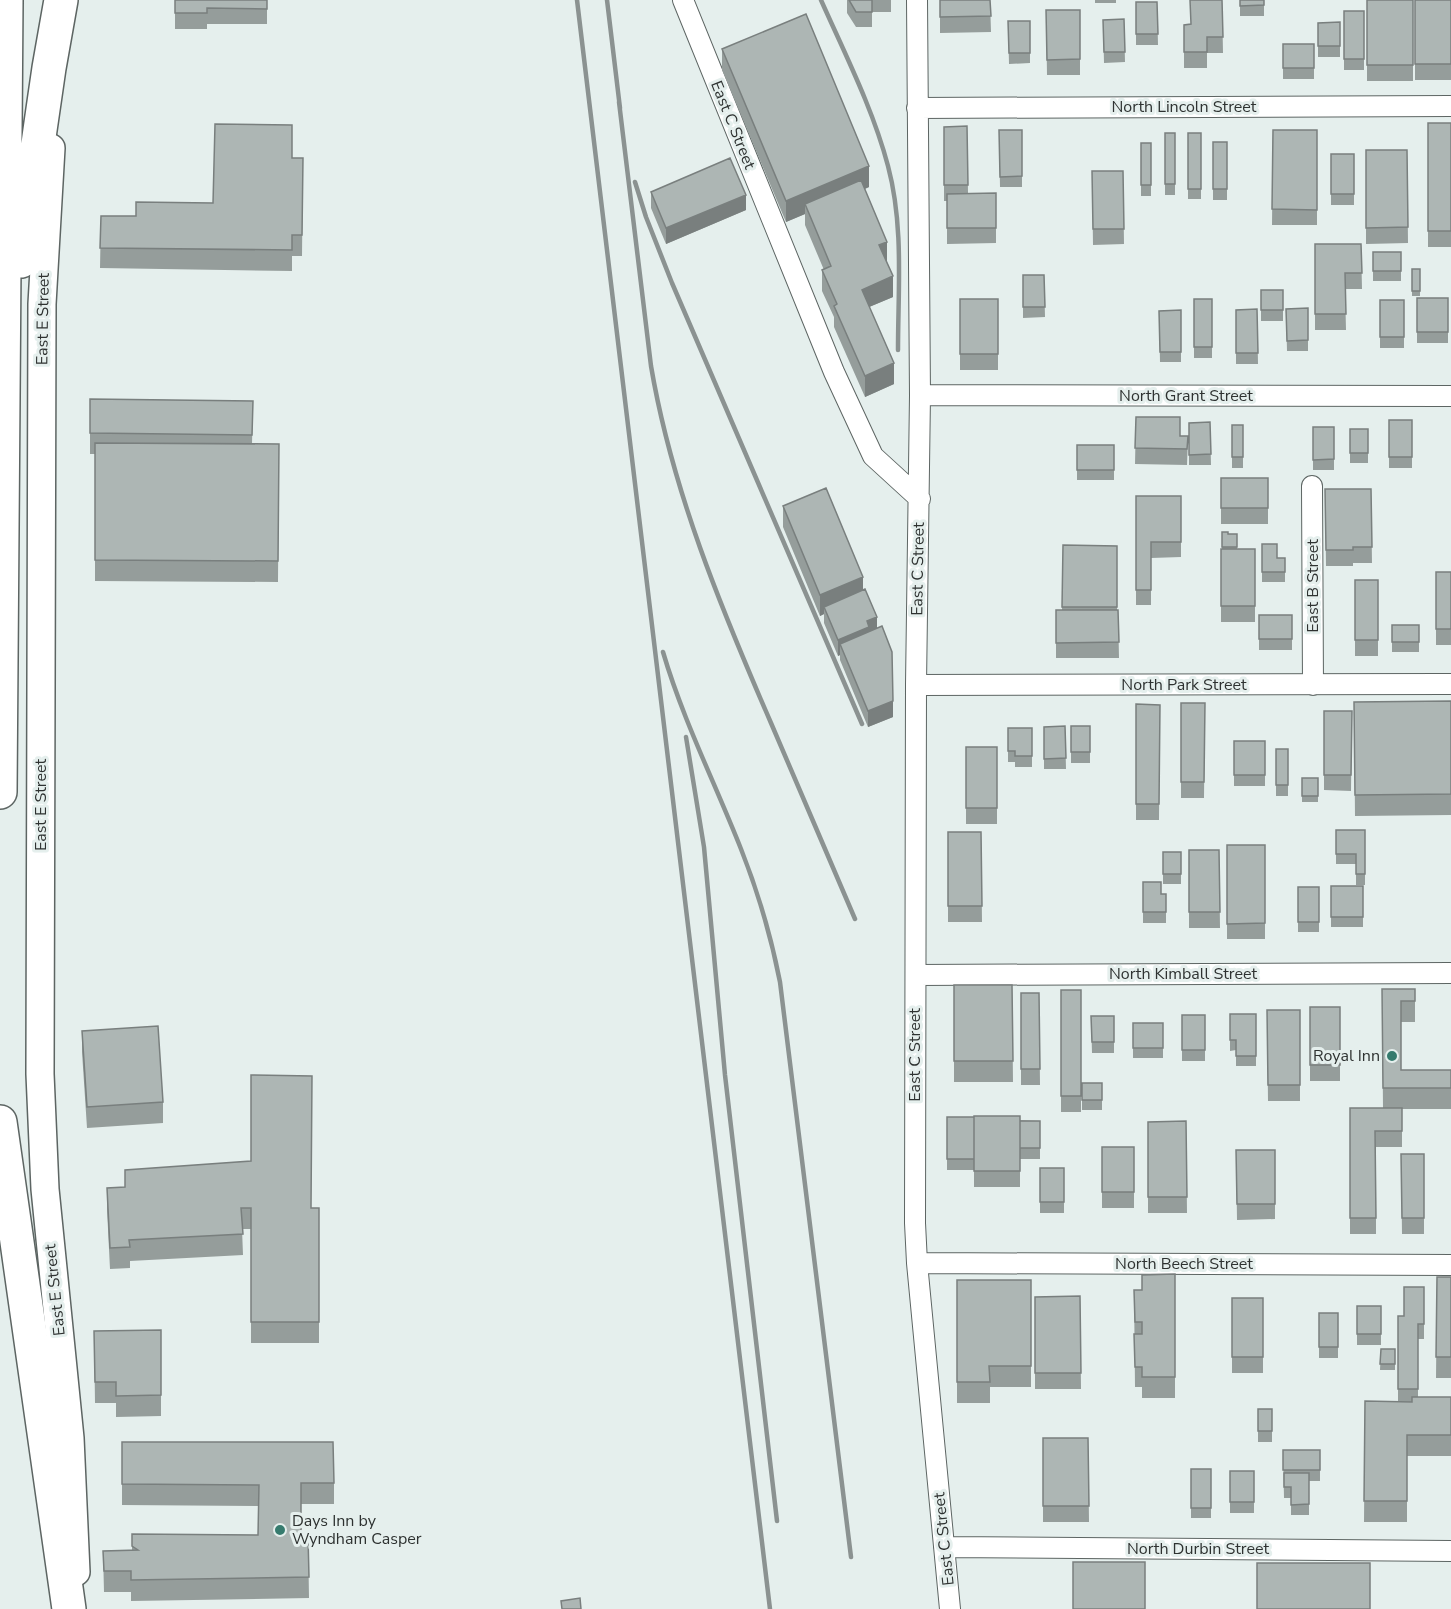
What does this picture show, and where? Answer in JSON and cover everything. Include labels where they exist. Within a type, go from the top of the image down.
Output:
[{"type":"highway","points":[[0,792],[6,0]]},
{"type":"highway","points":[[2,469],[17,290],[61,0]]},
{"type":"highway","points":[[0,1122],[69,1609]]},
{"type":"main road","name":"East E Street","points":[[61,0],[42,304],[40,1074],[45,1189],[70,1442],[77,1609]]},
{"type":"street","name":"East C Street","points":[[683,0],[826,354],[873,456],[920,499]]},
{"type":"street","name":"East C Street","points":[[917,0],[920,499],[916,685],[915,1223],[951,1609]]},
{"type":"street","name":"North Lincoln Street","points":[[917,108],[1451,106]]},
{"type":"street","name":"North Grant Street","points":[[920,395],[1451,396]]},
{"type":"street","name":"East B Street","points":[[1312,486],[1313,685]]},
{"type":"street","name":"North Park Street","points":[[916,685],[1451,684]]},
{"type":"street","name":"North Kimball Street","points":[[916,975],[1451,974]]},
{"type":"street","name":"North Beech Street","points":[[917,1263],[1451,1265]]},
{"type":"street","name":"North Durbin Street","points":[[944,1547],[1451,1551]]},
{"type":"building","points":[[175,0],[267,0],[267,9],[207,8],[207,13],[175,13]]},
{"type":"building","points":[[849,0],[872,0],[872,12],[856,12]]},
{"type":"building","points":[[940,0],[990,0],[991,16],[940,17]]},
{"type":"building","points":[[1190,0],[1222,0],[1223,37],[1207,37],[1207,52],[1184,52],[1184,25],[1191,24]]},
{"type":"building","points":[[1240,0],[1264,0],[1264,5],[1240,6]]},
{"type":"building","points":[[1367,0],[1413,0],[1413,65],[1367,65]]},
{"type":"building","points":[[1415,0],[1451,0],[1451,64],[1415,64]]},
{"type":"building","points":[[1136,2],[1157,2],[1158,34],[1136,34]]},
{"type":"building","points":[[1046,10],[1080,10],[1080,59],[1047,60]]},
{"type":"building","points":[[1344,11],[1364,11],[1364,59],[1344,59]]},
{"type":"building","points":[[806,14],[869,166],[786,201],[722,49]]},
{"type":"building","points":[[1124,19],[1125,52],[1104,52],[1103,20]]},
{"type":"building","points":[[1008,21],[1030,21],[1030,53],[1009,53]]},
{"type":"building","points":[[1340,22],[1340,46],[1318,46],[1318,23]]},
{"type":"building","points":[[1283,44],[1314,44],[1314,68],[1283,68]]},
{"type":"building","points":[[1428,123],[1451,123],[1451,231],[1428,231]]},
{"type":"building","points":[[215,124],[292,125],[292,158],[303,158],[302,235],[292,235],[292,250],[100,248],[101,216],[136,216],[136,202],[213,203]]},
{"type":"building","points":[[967,126],[968,185],[944,185],[944,127]]},
{"type":"building","points":[[999,130],[1022,130],[1022,176],[1000,177]]},
{"type":"building","points":[[1273,130],[1317,130],[1317,210],[1272,209]]},
{"type":"building","points":[[1165,133],[1175,133],[1175,184],[1165,184]]},
{"type":"building","points":[[1188,133],[1201,133],[1201,189],[1188,189]]},
{"type":"building","points":[[1213,142],[1227,142],[1227,189],[1213,189]]},
{"type":"building","points":[[1141,143],[1151,143],[1151,185],[1141,185]]},
{"type":"building","points":[[1366,150],[1407,150],[1408,227],[1366,228]]},
{"type":"building","points":[[1331,154],[1354,154],[1354,194],[1331,194]]},
{"type":"building","points":[[730,158],[746,195],[666,228],[651,192]]},
{"type":"building","points":[[1092,171],[1123,171],[1124,229],[1093,229]]},
{"type":"building","points":[[861,180],[887,242],[879,245],[893,276],[862,290],[894,363],[865,376],[834,306],[837,304],[822,270],[831,266],[805,204]]},
{"type":"building","points":[[996,193],[996,228],[947,228],[947,194]]},
{"type":"building","points":[[1315,244],[1361,244],[1362,273],[1345,273],[1346,314],[1315,314]]},
{"type":"building","points":[[1373,252],[1401,252],[1401,271],[1373,271]]},
{"type":"building","points":[[1412,269],[1420,269],[1420,291],[1412,291]]},
{"type":"building","points":[[1023,275],[1044,275],[1045,307],[1023,307]]},
{"type":"building","points":[[1261,290],[1283,290],[1283,310],[1261,310]]},
{"type":"building","points":[[1417,298],[1448,298],[1448,332],[1417,332]]},
{"type":"building","points":[[960,299],[998,299],[998,354],[960,354]]},
{"type":"building","points":[[1194,299],[1212,299],[1212,347],[1194,347]]},
{"type":"building","points":[[1380,300],[1404,300],[1404,337],[1380,337]]},
{"type":"building","points":[[1308,308],[1308,340],[1287,341],[1286,309]]},
{"type":"building","points":[[1257,309],[1258,353],[1236,353],[1236,310]]},
{"type":"building","points":[[1181,310],[1181,352],[1160,352],[1159,311]]},
{"type":"building","points":[[90,399],[253,401],[252,435],[90,433]]},
{"type":"building","points":[[1136,417],[1180,417],[1180,436],[1188,436],[1187,449],[1135,448]]},
{"type":"building","points":[[1389,420],[1412,420],[1412,457],[1389,457]]},
{"type":"building","points":[[1210,422],[1211,454],[1189,455],[1189,423]]},
{"type":"building","points":[[1232,425],[1243,425],[1243,457],[1232,457]]},
{"type":"building","points":[[1313,427],[1334,427],[1334,459],[1313,460]]},
{"type":"building","points":[[1350,429],[1368,429],[1368,453],[1350,453]]},
{"type":"building","points":[[95,443],[279,444],[278,561],[95,560]]},
{"type":"building","points":[[1077,445],[1114,445],[1114,470],[1077,470]]},
{"type":"building","points":[[1221,478],[1268,478],[1268,508],[1221,508]]},
{"type":"building","points":[[826,488],[863,577],[820,595],[783,506]]},
{"type":"building","points":[[1325,489],[1371,489],[1372,547],[1326,550]]},
{"type":"building","points":[[1136,496],[1181,496],[1181,542],[1151,542],[1151,590],[1136,590]]},
{"type":"building","points":[[1222,532],[1237,534],[1237,547],[1222,547]]},
{"type":"building","points":[[1262,544],[1277,544],[1277,558],[1285,558],[1285,572],[1262,572]]},
{"type":"building","points":[[1063,545],[1117,546],[1117,607],[1062,607]]},
{"type":"building","points":[[1221,549],[1255,549],[1255,606],[1221,606]]},
{"type":"building","points":[[1436,572],[1451,572],[1451,629],[1436,629]]},
{"type":"building","points":[[1355,580],[1378,580],[1378,640],[1355,640]]},
{"type":"building","points":[[865,589],[877,617],[867,621],[869,627],[838,640],[824,607]]},
{"type":"building","points":[[1056,610],[1118,610],[1119,642],[1056,643]]},
{"type":"building","points":[[1259,615],[1292,615],[1292,639],[1259,639]]},
{"type":"building","points":[[1392,625],[1419,625],[1419,642],[1392,642]]},
{"type":"building","points":[[882,626],[892,652],[893,701],[868,711],[840,644]]},
{"type":"building","points":[[1451,701],[1451,794],[1355,795],[1354,702]]},
{"type":"building","points":[[1181,703],[1205,703],[1204,782],[1181,782]]},
{"type":"building","points":[[1136,704],[1160,705],[1159,804],[1136,804]]},
{"type":"building","points":[[1324,711],[1352,711],[1351,775],[1324,775]]},
{"type":"building","points":[[1065,726],[1066,758],[1044,759],[1044,727]]},
{"type":"building","points":[[1071,726],[1090,726],[1090,752],[1071,752]]},
{"type":"building","points":[[1008,728],[1032,728],[1032,756],[1015,756],[1015,751],[1008,751]]},
{"type":"building","points":[[1234,741],[1265,741],[1265,775],[1234,775]]},
{"type":"building","points":[[966,747],[997,747],[997,808],[966,808]]},
{"type":"building","points":[[1276,749],[1288,749],[1288,785],[1276,785]]},
{"type":"building","points":[[1302,778],[1318,778],[1318,796],[1302,796]]},
{"type":"building","points":[[1336,830],[1365,830],[1365,874],[1356,874],[1356,854],[1336,854]]},
{"type":"building","points":[[948,832],[981,832],[982,906],[948,906]]},
{"type":"building","points":[[1227,845],[1265,845],[1265,923],[1227,924]]},
{"type":"building","points":[[1189,850],[1219,850],[1220,912],[1189,912]]},
{"type":"building","points":[[1163,852],[1181,852],[1181,874],[1163,874]]},
{"type":"building","points":[[1143,882],[1161,882],[1161,894],[1166,894],[1166,912],[1143,912]]},
{"type":"building","points":[[1331,886],[1363,886],[1363,917],[1331,917]]},
{"type":"building","points":[[1298,887],[1319,887],[1319,922],[1298,922]]},
{"type":"building","points":[[954,985],[1012,985],[1013,1061],[954,1061]]},
{"type":"building","points":[[1382,989],[1415,989],[1415,1001],[1401,1001],[1401,1070],[1451,1070],[1451,1088],[1383,1088]]},
{"type":"building","points":[[1061,990],[1081,990],[1081,1096],[1061,1096]]},
{"type":"building","points":[[1021,993],[1039,993],[1040,1069],[1021,1069]]},
{"type":"building","points":[[1310,1007],[1340,1007],[1340,1065],[1310,1065]]},
{"type":"building","points":[[1267,1010],[1300,1010],[1300,1085],[1268,1085]]},
{"type":"building","points":[[1230,1014],[1256,1014],[1256,1056],[1236,1056],[1236,1040],[1230,1040]]},
{"type":"building","points":[[1182,1015],[1205,1015],[1205,1050],[1182,1050]]},
{"type":"building","points":[[1091,1016],[1114,1016],[1114,1042],[1092,1042]]},
{"type":"building","points":[[1133,1023],[1163,1023],[1163,1048],[1133,1048]]},
{"type":"building","points":[[158,1026],[163,1102],[87,1107],[82,1031]]},
{"type":"building","points":[[251,1075],[312,1076],[311,1208],[319,1208],[319,1322],[251,1322],[251,1208],[241,1208],[243,1234],[129,1240],[130,1247],[110,1248],[107,1188],[125,1187],[125,1170],[251,1161]]},
{"type":"building","points":[[1082,1083],[1102,1083],[1102,1100],[1082,1100]]},
{"type":"building","points":[[1350,1108],[1402,1108],[1402,1131],[1375,1131],[1376,1218],[1350,1218]]},
{"type":"building","points":[[974,1116],[1020,1116],[1020,1171],[974,1171]]},
{"type":"building","points":[[947,1117],[974,1117],[974,1159],[947,1159]]},
{"type":"building","points":[[1020,1121],[1040,1121],[1040,1148],[1020,1148]]},
{"type":"building","points":[[1186,1121],[1187,1197],[1148,1197],[1148,1122]]},
{"type":"building","points":[[1102,1147],[1134,1147],[1134,1192],[1102,1192]]},
{"type":"building","points":[[1236,1150],[1275,1150],[1275,1204],[1237,1204]]},
{"type":"building","points":[[1401,1154],[1424,1154],[1424,1218],[1402,1218]]},
{"type":"building","points":[[1040,1168],[1064,1168],[1064,1202],[1040,1202]]},
{"type":"building","points":[[1175,1274],[1175,1377],[1142,1377],[1142,1367],[1135,1367],[1134,1334],[1142,1334],[1142,1322],[1135,1322],[1134,1290],[1142,1290],[1142,1275]]},
{"type":"building","points":[[1437,1277],[1451,1277],[1451,1357],[1436,1357]]},
{"type":"building","points":[[957,1280],[1031,1280],[1031,1366],[989,1366],[990,1382],[957,1382]]},
{"type":"building","points":[[1404,1287],[1424,1287],[1424,1324],[1418,1324],[1418,1389],[1398,1389],[1398,1316],[1404,1316]]},
{"type":"building","points":[[1080,1296],[1081,1373],[1035,1373],[1035,1297]]},
{"type":"building","points":[[1232,1298],[1263,1298],[1263,1357],[1232,1357]]},
{"type":"building","points":[[1357,1306],[1381,1306],[1381,1334],[1357,1334]]},
{"type":"building","points":[[1319,1313],[1338,1313],[1338,1347],[1319,1347]]},
{"type":"building","points":[[161,1330],[161,1395],[116,1396],[116,1382],[95,1382],[94,1331]]},
{"type":"building","points":[[1381,1349],[1395,1349],[1395,1364],[1380,1364]]},
{"type":"building","points":[[1412,1397],[1451,1397],[1451,1435],[1407,1435],[1407,1501],[1364,1501],[1365,1401],[1412,1402]]},
{"type":"building","points":[[1258,1409],[1272,1409],[1272,1431],[1258,1431]]},
{"type":"building","points":[[1043,1438],[1088,1438],[1089,1506],[1043,1506]]},
{"type":"building","points":[[122,1442],[333,1442],[334,1483],[301,1483],[301,1535],[308,1537],[309,1577],[131,1580],[131,1571],[104,1571],[103,1551],[138,1550],[132,1546],[132,1534],[258,1535],[259,1485],[122,1484]]},
{"type":"building","points":[[1283,1450],[1320,1450],[1320,1470],[1283,1470]]},
{"type":"building","points":[[1191,1469],[1211,1469],[1211,1508],[1191,1508]]},
{"type":"building","points":[[1230,1471],[1254,1471],[1254,1502],[1230,1502]]},
{"type":"building","points":[[1284,1473],[1309,1473],[1309,1504],[1291,1505],[1291,1487],[1284,1487]]},
{"type":"building","points":[[1073,1562],[1145,1562],[1145,1609],[1073,1609]]},
{"type":"building","points":[[1257,1563],[1370,1563],[1370,1609],[1257,1609]]},
{"type":"building","points":[[580,1598],[581,1609],[562,1609],[561,1601]]},
{"type":"railway","points":[[577,0],[770,1609]]},
{"type":"railway","points":[[607,0],[620,108]]},
{"type":"railway","points":[[821,0],[875,124],[888,166],[898,235],[898,350]]},
{"type":"railway","points":[[619,102],[651,366],[672,458],[700,548],[717,592],[752,680],[855,919]]},
{"type":"railway","points":[[635,182],[672,283],[862,724]]},
{"type":"railway","points":[[663,652],[690,727],[747,865],[764,914],[780,982],[851,1557]]},
{"type":"railway","points":[[686,737],[704,847],[725,1075],[777,1521]]},
{"type":"place","name":"Royal Inn","points":[[1392,1056]]},
{"type":"place","name":"Days Inn by Wyndham Casper","points":[[280,1530]]}]
